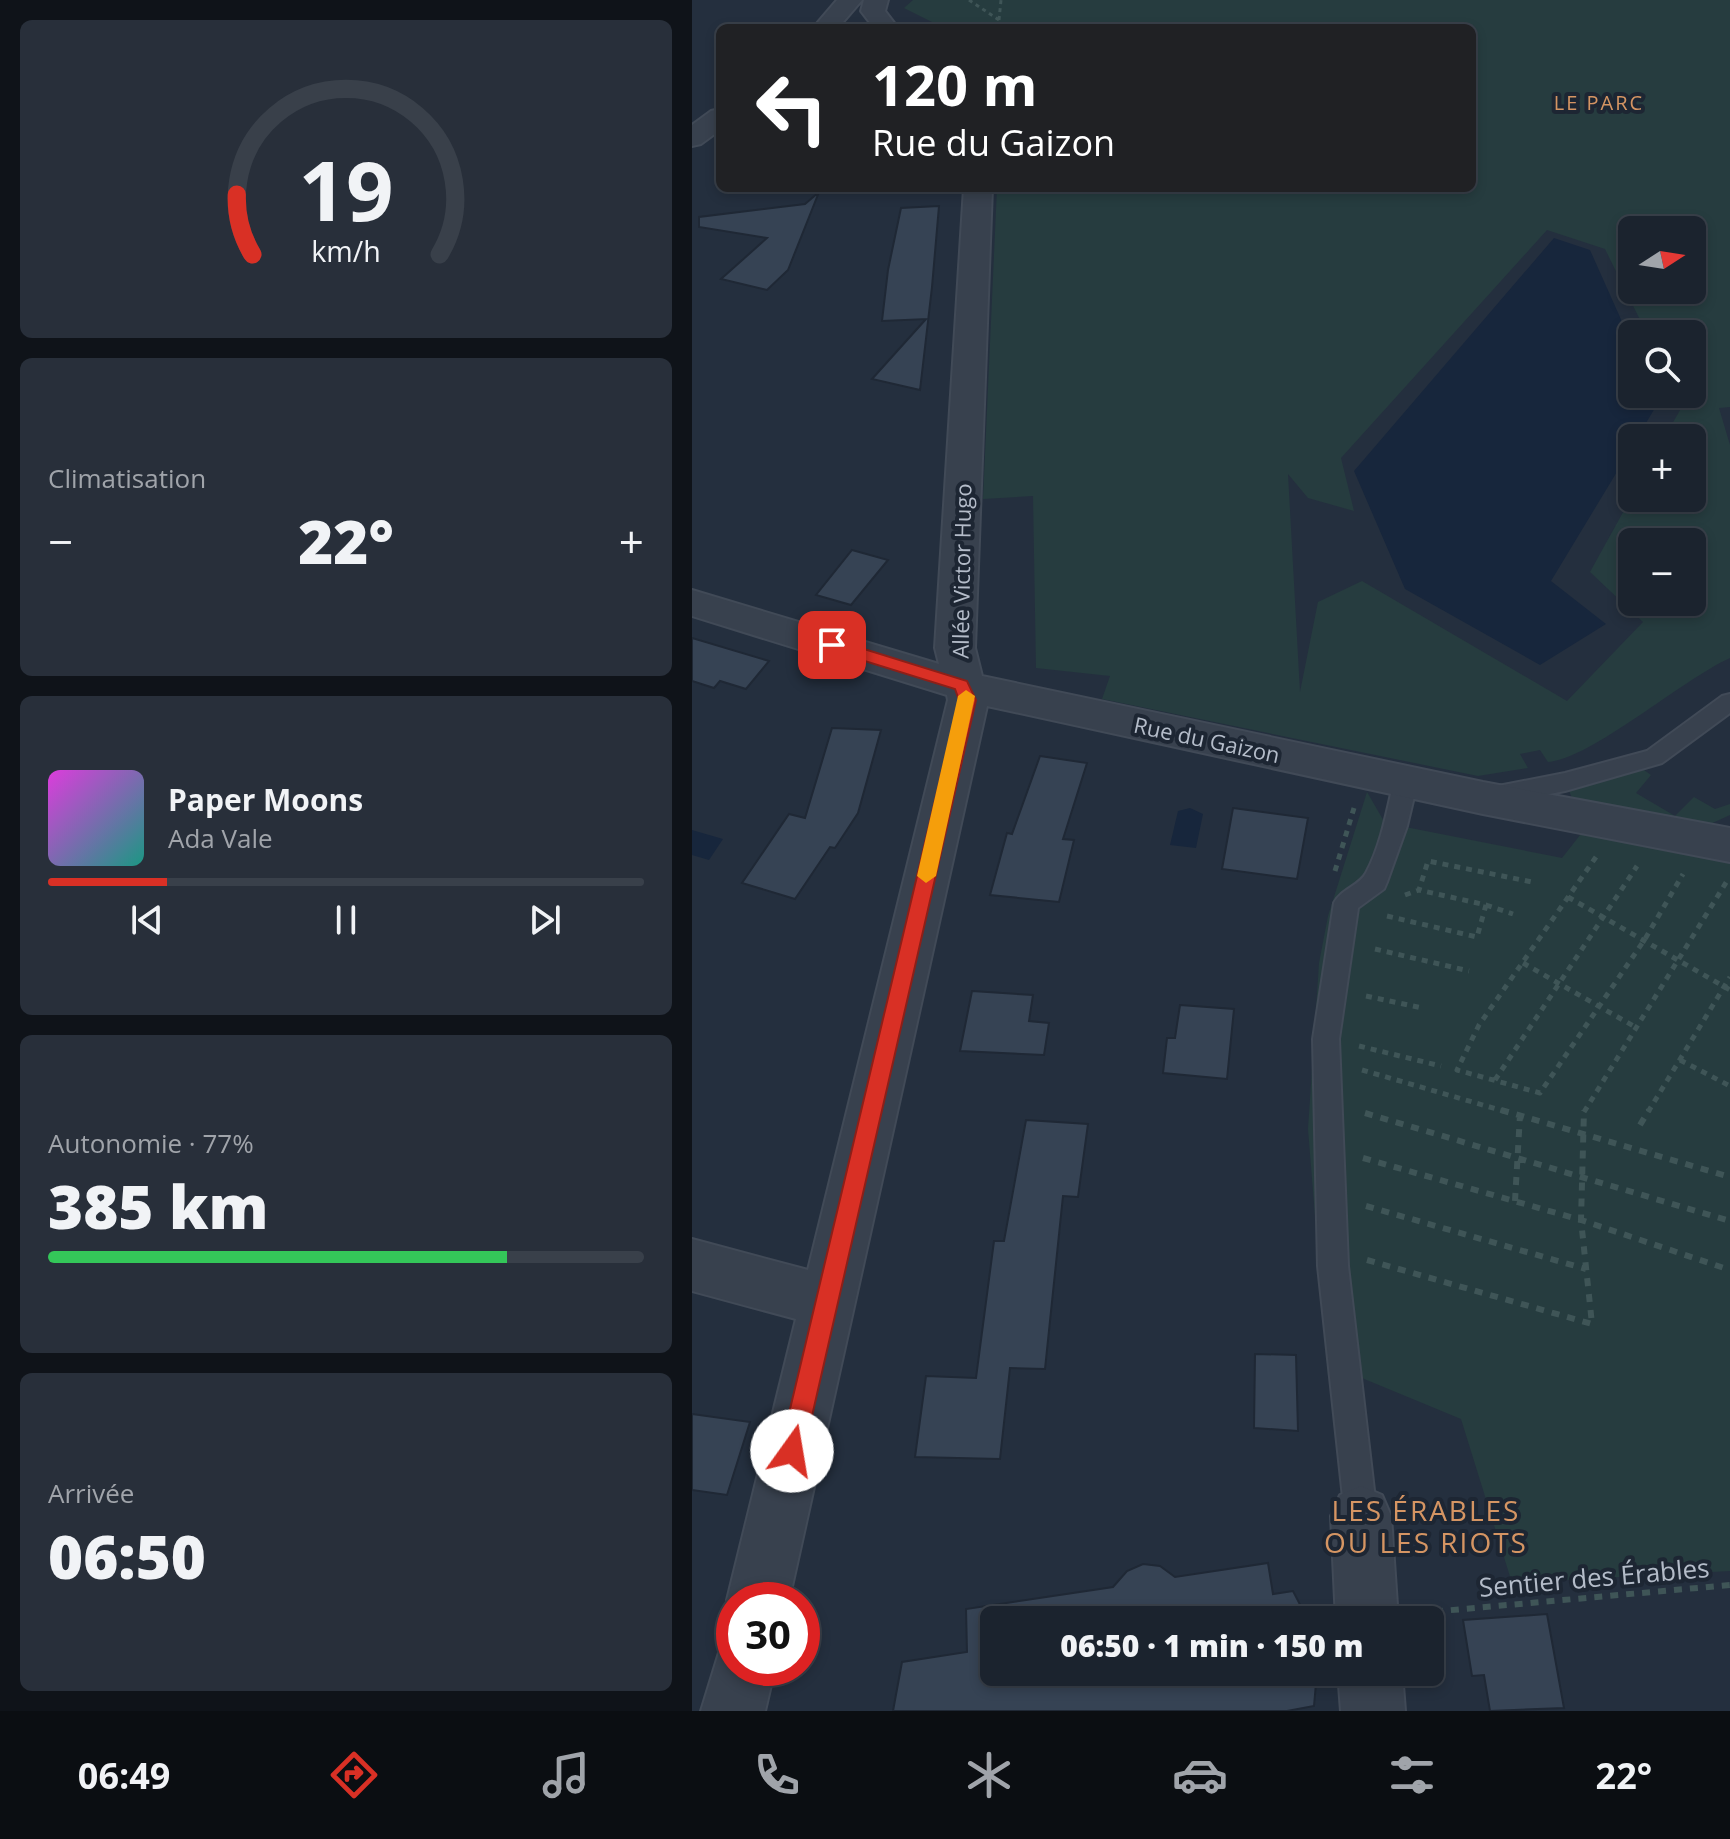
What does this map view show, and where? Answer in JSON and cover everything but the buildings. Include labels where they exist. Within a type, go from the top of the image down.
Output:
[{"type":"street","points":[[829,24],[850,0]]},
{"type":"street","points":[[876,0],[873,11],[883,24]]},
{"type":"street","points":[[692,138],[716,120]]},
{"type":"street","name":"Allée Victor Hugo","points":[[762,1582],[968,700],[955,648],[978,192]]},
{"type":"street","name":"Rue du Gaizon","points":[[692,603],[962,685],[1051,707],[1483,798],[1725,870]]},
{"type":"street","points":[[692,1265],[826,1301]]},
{"type":"street","points":[[1361,1516],[1366,1606]]},
{"type":"street","points":[[733,1711],[739,1686]]},
{"type":"street","points":[[1371,1686],[1373,1711]]},
{"type":"lane","points":[[1483,798],[1565,782],[1654,757],[1727,708]]},
{"type":"lane","points":[[1361,1516],[1333,1266],[1326,1039],[1346,903],[1375,882],[1395,826],[1406,780]]},
{"type":"path","points":[[969,0],[999,20]]},
{"type":"path","points":[[999,24],[1001,0]]},
{"type":"path","points":[[1599,853],[1479,1025],[1457,1070],[1540,1093],[1645,939],[1684,872]]},
{"type":"path","points":[[1495,1080],[1640,862],[1626,859]]},
{"type":"path","points":[[1419,890],[1428,861],[1532,882]]},
{"type":"path","points":[[1670,869],[1699,875]]},
{"type":"path","points":[[1366,1260],[1592,1324],[1581,1220],[1584,1111],[1680,962],[1725,870]]},
{"type":"path","points":[[1400,897],[1419,890],[1513,914]]},
{"type":"path","points":[[1568,897],[1727,988]]},
{"type":"path","points":[[1385,915],[1477,937],[1486,905]]},
{"type":"path","points":[[1362,946],[1469,971]]},
{"type":"path","points":[[1523,963],[1637,1028]]},
{"type":"path","points":[[1640,1125],[1727,988],[1730,977]]},
{"type":"path","points":[[1354,993],[1422,1008]]},
{"type":"path","points":[[1354,1056],[1354,1045],[1441,1066]]},
{"type":"path","points":[[1680,1060],[1730,1086]]},
{"type":"path","points":[[1353,1067],[1730,1177]]},
{"type":"path","points":[[1352,1109],[1730,1221]]},
{"type":"path","points":[[1515,1201],[1520,1115]]},
{"type":"path","points":[[1358,1157],[1581,1220],[1730,1270]]},
{"type":"path","points":[[1357,1203],[1586,1269]]},
{"type":"path","name":"Sentier des Érables","points":[[1444,1625],[1730,1585]]},
{"type":"green space","points":[[913,0],[1730,0],[1730,407],[1719,408],[1730,445],[1730,658],[1612,733],[1566,758],[1548,762],[1540,750],[1520,754],[1528,768],[1478,776],[1102,699],[1110,676],[1036,668],[1033,496],[983,499],[997,192],[1476,192],[1476,24],[940,24],[904,8]],"holes":[[[1618,216],[1706,216],[1706,304],[1632,304],[1640,320],[1706,320],[1706,408],[1681,408],[1672,424],[1706,424],[1706,512],[1623,512],[1590,572],[1618,598],[1618,528],[1706,528],[1706,616],[1637,616],[1643,622],[1567,701],[1362,581],[1318,602],[1300,692],[1288,474],[1308,498],[1354,511],[1341,458],[1547,230],[1605,249],[1618,275]]]},
{"type":"green space","points":[[1644,770],[1651,775],[1636,793],[1675,816],[1694,797],[1715,809],[1730,804],[1730,815],[1706,826],[1572,798],[1567,786]]},
{"type":"green space","points":[[1367,792],[1385,823],[1562,858],[1584,830],[1730,863],[1730,1571],[1512,1583],[1461,1419],[1357,1376],[1328,1377],[1308,1129],[1319,963],[1328,916]]},
{"type":"water","points":[[1554,238],[1590,250],[1621,320],[1618,320],[1618,408],[1655,408],[1645,424],[1618,424],[1618,470],[1551,581],[1606,624],[1540,665],[1405,589],[1354,471]]},
{"type":"water","points":[[1190,808],[1203,814],[1196,848],[1170,845],[1178,811]]},
{"type":"water","points":[[692,830],[723,839],[709,860],[692,855]]},
{"type":"slow traffic","points":[[926,876],[968,700],[966,696]]},
{"type":"district","name":"LE PARC","points":[[1599,102]]},
{"type":"district","name":"LES ÉRABLES OU LES RIOTS","points":[[1426,1526]]},
{"type":"route","points":[[792,1451],[968,700],[962,685],[832,645]]}]
